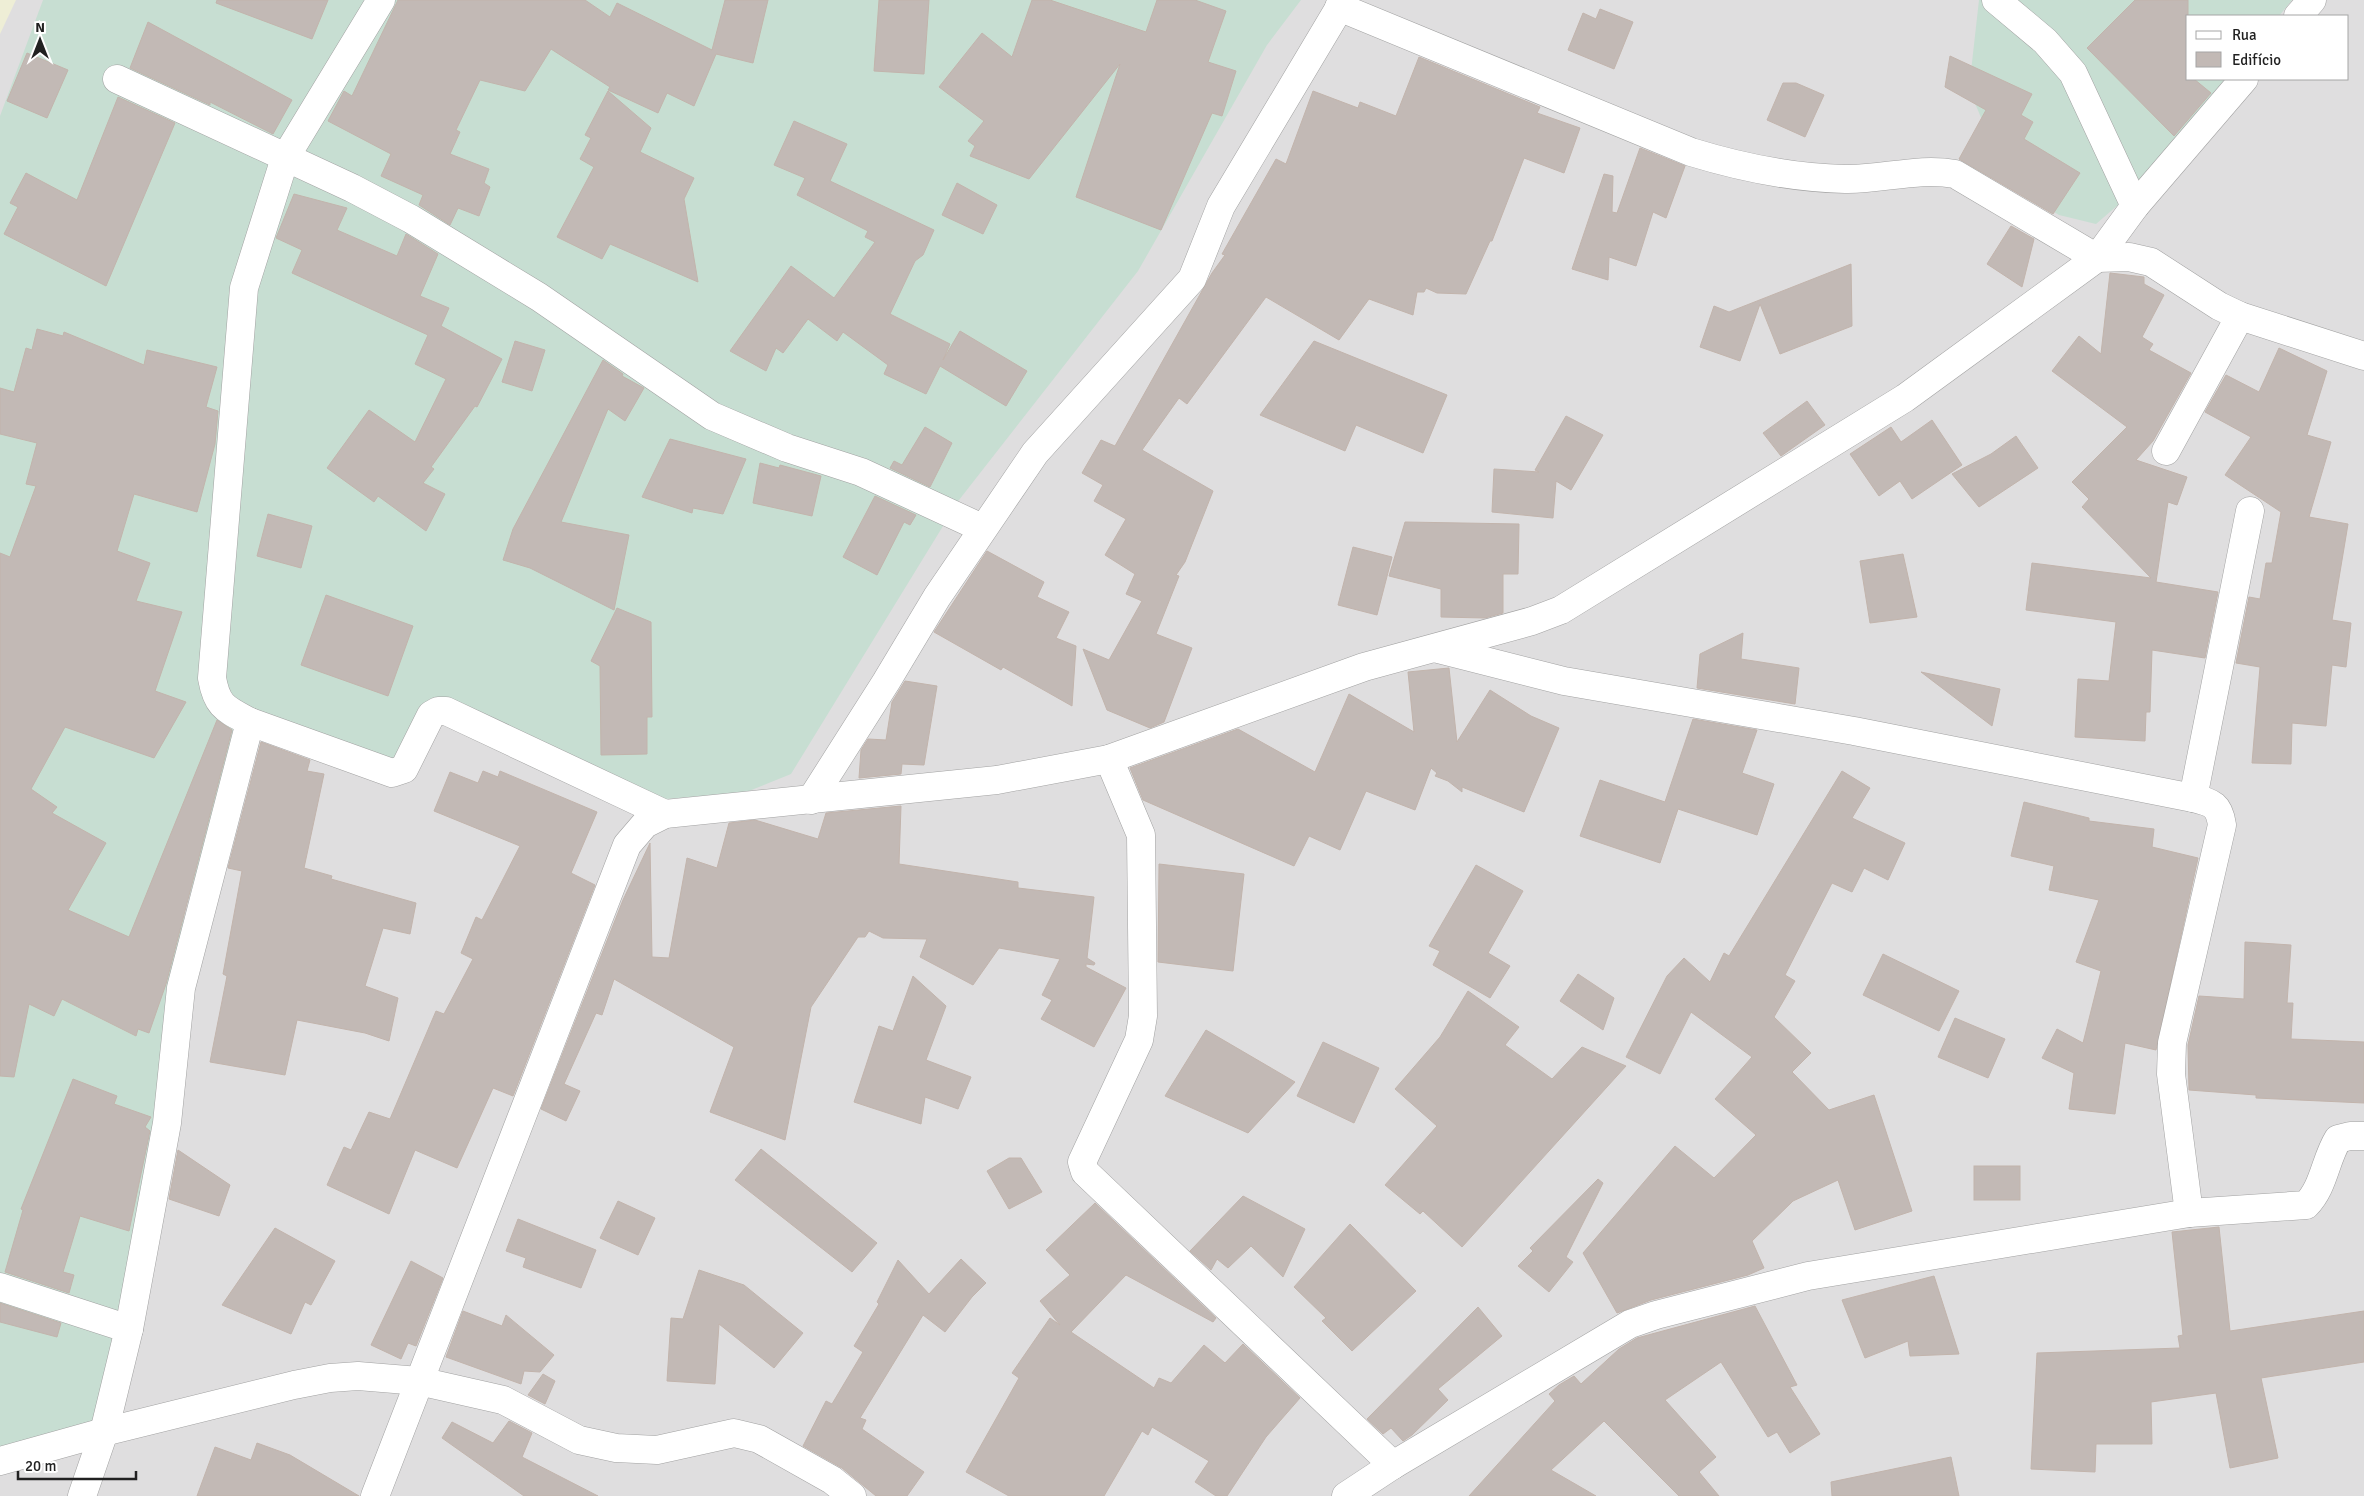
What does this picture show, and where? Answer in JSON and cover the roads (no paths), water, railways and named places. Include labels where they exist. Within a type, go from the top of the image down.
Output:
[{"type":"street","points":[[381,0],[285,158],[244,288],[212,678],[215,696],[221,706],[250,722],[392,773],[404,769],[431,715],[438,711],[446,711],[664,814]]},
{"type":"street","points":[[1996,0],[2045,41],[2073,73],[2134,206]]},
{"type":"street","points":[[2299,15],[2312,0]]},
{"type":"street","points":[[811,800],[982,528],[1035,453],[1192,279],[1221,206],[1341,3],[1691,152],[1737,166],[1845,179],[1936,171],[1955,174],[2097,258],[2129,257],[2151,262],[2218,306],[2240,316],[2364,356]]},
{"type":"street","points":[[117,79],[352,188],[411,219],[539,297],[712,416],[787,448],[861,472],[982,528]]},
{"type":"street","points":[[375,1496],[628,845],[644,824],[664,814],[997,780],[1110,759],[1364,666],[1437,648],[1532,621],[1561,610],[1905,398],[2097,258],[2134,206],[2243,80]]},
{"type":"street","points":[[2166,451],[2240,316]]},
{"type":"street","points":[[2193,798],[2250,510]]},
{"type":"street","points":[[1437,648],[1564,682],[1854,731],[2193,798],[2213,804],[2220,813],[2222,825],[2172,1043],[2171,1074],[2189,1212]]},
{"type":"street","points":[[82,1496],[104,1432],[129,1330],[167,1123],[181,988],[250,722]]},
{"type":"street","points":[[1110,759],[1141,835],[1143,1016],[1139,1040],[1082,1162],[1085,1172],[1393,1465]]},
{"type":"street","points":[[1346,1496],[1393,1465],[1630,1324],[1656,1314],[1808,1276],[2189,1212],[2306,1205],[2316,1195],[2331,1150],[2338,1139],[2350,1136],[2364,1136]]},
{"type":"street","points":[[0,1287],[129,1330]]},
{"type":"street","points":[[0,1460],[104,1432],[330,1378],[358,1376],[419,1382],[503,1400],[579,1440],[616,1448],[658,1450],[734,1433],[758,1439],[832,1480],[852,1496]]}]
